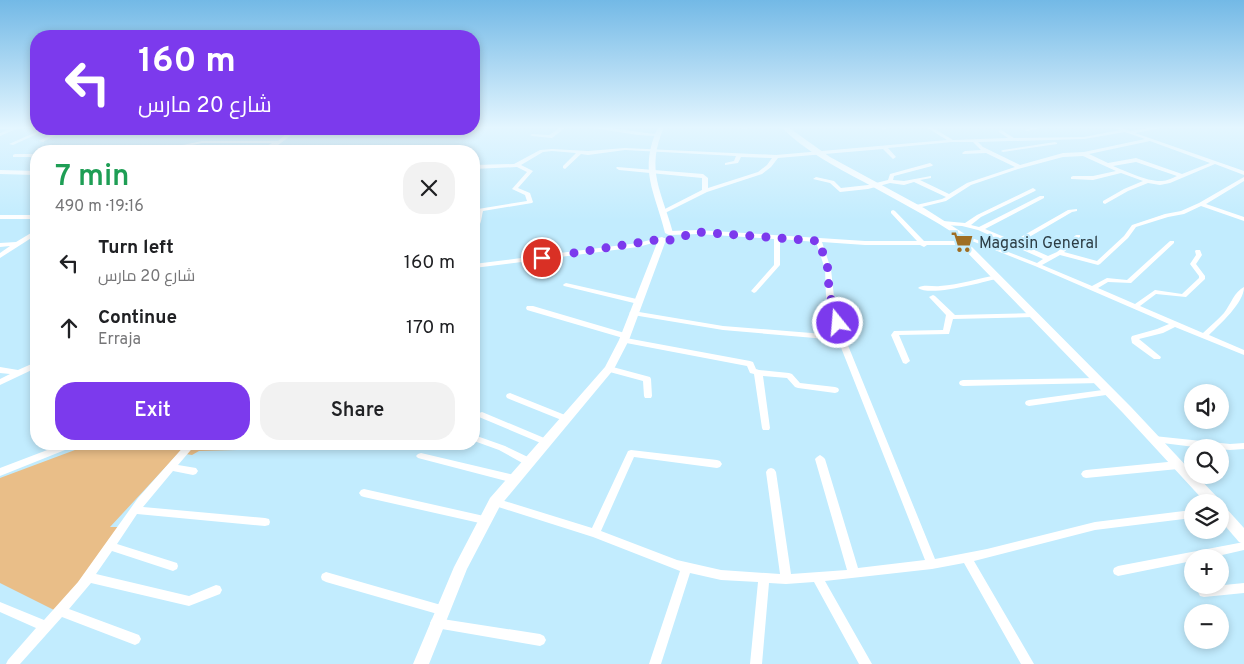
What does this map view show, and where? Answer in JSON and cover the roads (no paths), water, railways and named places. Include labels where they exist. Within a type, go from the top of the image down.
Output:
[{"type":"main road","points":[[420,664],[441,610],[484,520],[495,502],[609,369],[625,338],[666,237],[662,212],[651,172],[652,158]]},
{"type":"main road","points":[[830,158],[944,224],[965,242],[1110,392],[1204,494]]},
{"type":"main road","points":[[1229,521],[1244,538]]},
{"type":"street","points":[[480,167],[516,165],[530,158]]},
{"type":"street","points":[[564,167],[574,158]]},
{"type":"street","points":[[727,164],[736,162],[738,158]]},
{"type":"street","points":[[662,212],[680,206],[705,192],[760,173],[775,158]]},
{"type":"street","points":[[999,158],[1019,167]]},
{"type":"street","points":[[914,207],[944,200],[969,184],[1050,158]]},
{"type":"street","points":[[1093,158],[1148,181],[1164,183],[1214,163]]},
{"type":"street","points":[[1200,158],[1244,173]]},
{"type":"street","points":[[1108,165],[1134,160],[1182,176]]},
{"type":"street","points":[[480,210],[530,202],[528,194],[515,189],[530,171],[516,165]]},
{"type":"street","points":[[890,181],[892,175],[930,165]]},
{"type":"street","points":[[619,168],[702,176],[705,178],[705,192]]},
{"type":"street","points":[[1073,178],[1093,178],[1123,171]]},
{"type":"street","points":[[0,172],[30,173]]},
{"type":"street","points":[[816,179],[832,182],[840,190],[890,181],[904,183],[929,177]]},
{"type":"street","points":[[1059,252],[1098,263],[1126,237],[1134,226],[1182,212],[1201,204],[1244,179]]},
{"type":"street","points":[[915,180],[950,196]]},
{"type":"street","points":[[1106,202],[1126,190],[1148,181]]},
{"type":"street","points":[[966,225],[979,216],[1033,190]]},
{"type":"street","points":[[980,229],[1042,197]]},
{"type":"street","points":[[1201,204],[1244,219]]},
{"type":"street","points":[[1014,243],[1075,210]]},
{"type":"street","points":[[892,212],[924,244]]},
{"type":"street","points":[[0,217],[30,217]]},
{"type":"street","points":[[944,224],[966,225],[980,229],[1049,259]]},
{"type":"street","points":[[480,265],[630,244],[698,232],[819,241],[924,244],[965,242],[1037,265],[1244,352]]},
{"type":"street","points":[[0,256],[30,236]]},
{"type":"street","points":[[1037,265],[1059,252],[1078,236]]},
{"type":"street","points":[[26,238],[30,239]]},
{"type":"street","points":[[754,291],[777,265],[777,238]]},
{"type":"street","points":[[819,241],[828,269],[830,297],[842,338],[932,564]]},
{"type":"street","points":[[1093,288],[1107,280],[1129,282],[1172,242]]},
{"type":"street","points":[[0,244],[15,244]]},
{"type":"street","points":[[1136,307],[1155,292],[1184,296],[1202,278],[1193,264],[1199,256],[1198,251]]},
{"type":"street","points":[[921,288],[958,288],[978,279],[998,277]]},
{"type":"street","points":[[566,285],[636,307],[747,331],[842,338]]},
{"type":"street","points":[[1204,336],[1227,314],[1244,290]]},
{"type":"street","points":[[933,297],[950,315],[1034,315]]},
{"type":"street","points":[[530,308],[625,338],[747,362],[758,373],[766,428]]},
{"type":"street","points":[[906,361],[895,335],[897,333],[946,332],[950,315]]},
{"type":"street","points":[[1157,357],[1134,338],[1160,331],[1175,324]]},
{"type":"street","points":[[0,382],[30,368]]},
{"type":"street","points":[[609,369],[647,379],[648,396]]},
{"type":"street","points":[[0,370],[19,373]]},
{"type":"street","points":[[758,373],[789,376],[798,385],[835,390]]},
{"type":"street","points":[[964,383],[1099,381]]},
{"type":"street","points":[[1028,403],[1110,392]]},
{"type":"street","points":[[510,396],[567,419]]},
{"type":"street","points":[[482,415],[546,442]]},
{"type":"street","points":[[1154,439],[1244,446]]},
{"type":"street","points":[[480,440],[502,448],[529,462]]},
{"type":"street","points":[[0,472],[57,450]]},
{"type":"street","points":[[12,664],[61,611],[111,546],[134,510],[186,450]]},
{"type":"street","points":[[594,533],[631,453],[717,464]]},
{"type":"street","points":[[421,456],[514,479]]},
{"type":"street","points":[[820,459],[854,574]]},
{"type":"street","points":[[1086,474],[1178,465]]},
{"type":"street","points":[[171,467],[193,471]]},
{"type":"street","points":[[771,472],[786,579]]},
{"type":"street","points":[[364,493],[484,520]]},
{"type":"street","points":[[495,502],[594,533],[686,568],[722,574],[786,579],[817,578],[932,564],[967,558],[1095,526],[1184,515]]},
{"type":"street","points":[[134,510],[265,522]]},
{"type":"street","points":[[111,546],[173,566]]},
{"type":"street","points":[[1118,571],[1244,546]]},
{"type":"street","points":[[967,558],[1028,664]]},
{"type":"street","points":[[655,662],[686,568]]},
{"type":"street","points":[[88,577],[189,601],[216,590]]},
{"type":"street","points":[[326,577],[441,610]]},
{"type":"street","points":[[756,664],[764,577]]},
{"type":"street","points":[[817,578],[866,664]]},
{"type":"street","points":[[1229,590],[1244,588]]},
{"type":"street","points":[[0,607],[46,627]]},
{"type":"street","points":[[61,611],[135,639]]},
{"type":"street","points":[[436,623],[540,640]]},
{"type":"place","name":"Magasin General","points":[[962,242]]}]
